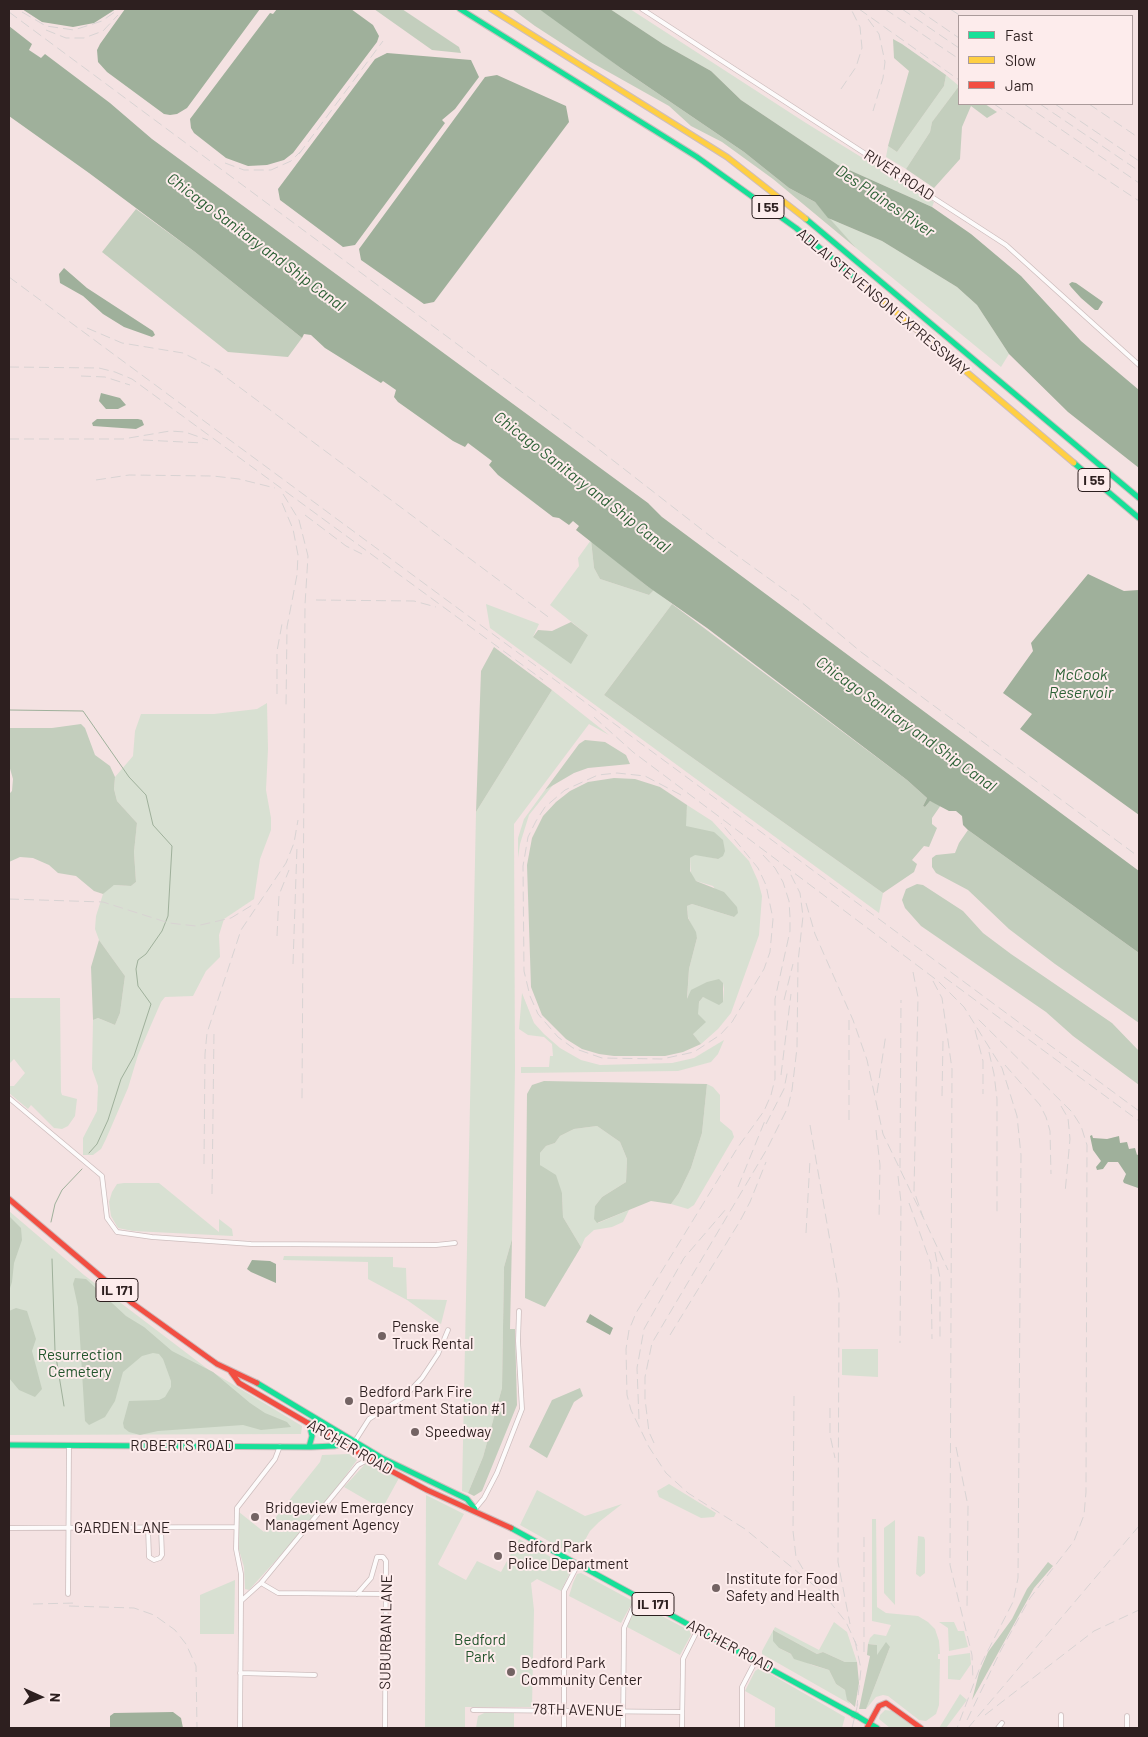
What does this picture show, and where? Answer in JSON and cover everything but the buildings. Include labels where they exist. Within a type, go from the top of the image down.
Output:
[{"type":"main road","name":"ADLAI STEVENSON EXPRESSWAY","points":[[460,9],[697,157],[796,228],[1139,518]]},
{"type":"main road","name":"ADLAI STEVENSON EXPRESSWAY","points":[[491,9],[727,158],[773,191],[1139,498]]},
{"type":"main road","name":"ARCHER ROAD","points":[[9,1199],[132,1303],[232,1372],[242,1375],[420,1478],[467,1499],[475,1509]]},
{"type":"main road","name":"ARCHER ROAD","points":[[232,1372],[239,1383],[343,1442],[369,1459],[464,1508],[475,1509],[756,1660],[855,1715],[868,1726],[877,1728]]},
{"type":"main road","points":[[309,1423],[312,1436],[309,1447]]},
{"type":"main road","name":"ROBERTS ROAD","points":[[9,1445],[309,1447],[334,1446],[343,1442],[355,1441]]},
{"type":"main road","points":[[868,1726],[879,1706],[886,1703],[921,1728]]},
{"type":"street","name":"RIVER ROAD","points":[[642,9],[1006,245],[1139,365]]},
{"type":"street","points":[[9,1098],[102,1176],[107,1218],[117,1232],[152,1237],[251,1244],[436,1245],[455,1243]]},
{"type":"street","points":[[475,1509],[484,1498],[497,1473],[522,1409],[518,1341],[519,1311]]},
{"type":"street","points":[[355,1441],[369,1418],[405,1396],[422,1378],[438,1354],[448,1330]]},
{"type":"street","points":[[68,1594],[70,1446]]},
{"type":"street","points":[[240,1728],[241,1574],[236,1555],[238,1504],[275,1459],[280,1446]]},
{"type":"street","points":[[358,1465],[359,1452]]},
{"type":"street","points":[[241,1602],[261,1583],[358,1465],[369,1459]]},
{"type":"street","name":"GARDEN LANE","points":[[9,1528],[236,1527]]},
{"type":"street","points":[[148,1528],[148,1556],[154,1560],[162,1555],[161,1528]]},
{"type":"street","name":"SUBURBAN LANE","points":[[357,1594],[371,1578],[376,1559],[379,1556],[383,1557],[386,1562],[385,1728]]},
{"type":"street","points":[[564,1728],[564,1592],[578,1564]]},
{"type":"street","points":[[261,1583],[278,1593],[386,1594]]},
{"type":"street","points":[[623,1728],[624,1628],[638,1596]]},
{"type":"street","points":[[682,1728],[683,1659],[698,1628]]},
{"type":"street","points":[[742,1728],[742,1687],[756,1660]]},
{"type":"street","points":[[240,1673],[315,1675]]},
{"type":"street","name":"78TH AVENUE","points":[[473,1710],[682,1712]]},
{"type":"street","points":[[1061,1715],[1061,1728]]},
{"type":"street","points":[[1127,1716],[1127,1728]]},
{"type":"street","points":[[998,1728],[1002,1723]]},
{"type":"green space","points":[[610,9],[630,9],[806,123],[934,202],[932,207],[838,165],[741,100],[711,71],[663,44]]},
{"type":"green space","points":[[946,75],[958,85],[958,87],[932,122],[930,132],[906,169],[886,157],[888,146],[897,152],[944,86]]},
{"type":"green space","points":[[828,218],[882,241],[957,287],[977,305],[1009,354],[1001,367],[856,248]]},
{"type":"green space","points":[[591,540],[594,568],[600,579],[649,595],[654,590],[672,604],[604,695],[883,893],[879,913],[490,628],[486,604],[539,624],[533,637],[588,635],[550,605],[579,566],[578,558]]},
{"type":"green space","points":[[552,690],[609,735],[589,724],[514,824],[515,1069],[512,1239],[504,1267],[502,1388],[483,1457],[468,1493],[462,1491],[476,812]]},
{"type":"green space","points":[[267,703],[268,749],[266,790],[271,830],[260,859],[254,899],[224,919],[219,935],[220,957],[206,971],[193,996],[165,997],[161,1002],[138,1055],[128,1088],[101,1149],[93,1155],[83,1155],[83,1138],[97,1111],[98,1086],[92,1069],[93,1020],[98,1018],[115,1025],[120,1013],[125,976],[99,940],[95,929],[96,916],[103,894],[108,888],[114,885],[131,886],[136,882],[134,852],[137,823],[117,801],[114,789],[115,777],[133,756],[135,731],[141,714],[214,714],[257,709]]},
{"type":"green space","points":[[553,785],[529,815],[520,844],[518,858],[518,838],[524,819],[545,790]]},
{"type":"green space","points":[[687,805],[712,821],[749,861],[762,896],[759,935],[731,1013],[718,1029],[701,1044],[693,1034],[699,1002],[703,997],[723,1002],[724,989],[723,983],[687,1002],[689,969],[697,938],[688,917],[687,906],[692,904],[734,917],[713,886],[696,881],[691,877],[690,858],[695,854],[718,859],[685,826]]},
{"type":"green space","points":[[522,993],[534,1023],[544,1034],[560,1048],[581,1060],[600,1065],[672,1063],[694,1058],[724,1040],[718,1054],[711,1062],[678,1071],[521,1073],[521,1067],[549,1067],[550,1056],[553,1056],[552,1044],[544,1037],[528,1035],[519,1029]]},
{"type":"green space","points":[[9,998],[60,998],[61,1092],[62,1095],[77,1099],[75,1116],[68,1126],[62,1129],[54,1128],[31,1105],[28,1109],[9,1093],[9,1086],[14,1086],[25,1073],[14,1059],[9,1064]]},
{"type":"green space","points":[[707,1084],[713,1087],[720,1095],[720,1121],[732,1131],[734,1137],[694,1205],[688,1209],[671,1204],[679,1193],[691,1168],[702,1133]]},
{"type":"green space","points":[[597,1126],[620,1142],[627,1159],[626,1182],[602,1197],[595,1206],[598,1223],[629,1210],[623,1222],[612,1227],[594,1230],[585,1238],[581,1247],[563,1217],[562,1193],[540,1165],[539,1154],[546,1146],[555,1143],[560,1136],[574,1129]]},
{"type":"green space","points":[[159,1183],[219,1232],[219,1219],[232,1229],[233,1236],[133,1231],[118,1228],[111,1216],[109,1202],[117,1184]]},
{"type":"green space","name":"Resurrection Cemetery","points":[[9,1211],[84,1275],[209,1370],[302,1426],[301,1434],[9,1435]]},
{"type":"green space","points":[[284,1256],[393,1257],[393,1267],[406,1268],[407,1299],[447,1300],[441,1324],[407,1300],[368,1279],[368,1262],[283,1260]]},
{"type":"green space","points":[[842,1349],[878,1349],[878,1377],[842,1375]]},
{"type":"green space","points":[[349,1454],[357,1460],[338,1486],[289,1546],[249,1590],[245,1589],[244,1567],[239,1550],[239,1512],[264,1532],[320,1462],[322,1455]]},
{"type":"green space","points":[[367,1462],[399,1478],[382,1509],[344,1487]]},
{"type":"green space","points":[[669,1484],[716,1513],[714,1517],[701,1518],[659,1497],[657,1491]]},
{"type":"green space","points":[[537,1490],[585,1516],[622,1504],[590,1531],[580,1549],[570,1553],[520,1525]]},
{"type":"green space","name":"Bedford Park","points":[[426,1495],[464,1514],[438,1564],[466,1580],[477,1561],[501,1572],[519,1539],[572,1569],[561,1591],[537,1579],[531,1583],[534,1610],[532,1707],[465,1707],[465,1728],[425,1728]]},
{"type":"green space","points":[[872,1519],[876,1519],[877,1607],[886,1613],[918,1616],[935,1629],[939,1641],[939,1705],[936,1714],[926,1721],[919,1720],[888,1696],[883,1695],[876,1697],[866,1709],[890,1647],[877,1656],[877,1645],[868,1644],[874,1634],[886,1636],[891,1625],[872,1621]]},
{"type":"green space","points":[[895,1520],[895,1605],[884,1593],[884,1528]]},
{"type":"green space","points":[[918,1536],[924,1537],[925,1540],[925,1573],[920,1577],[916,1574]]},
{"type":"green space","points":[[581,1573],[631,1600],[632,1603],[621,1623],[569,1596],[577,1574]]},
{"type":"green space","points":[[235,1580],[234,1634],[200,1634],[200,1595]]},
{"type":"green space","points":[[641,1605],[690,1631],[691,1635],[680,1655],[627,1627],[637,1606]]},
{"type":"green space","points":[[834,1622],[847,1632],[857,1662],[845,1662],[823,1652],[817,1654],[773,1630],[775,1627],[819,1650]]},
{"type":"green space","points":[[939,1622],[954,1622],[958,1631],[964,1631],[968,1647],[949,1651],[948,1628]]},
{"type":"green space","points":[[773,1630],[779,1648],[812,1665],[829,1670],[836,1684],[845,1690],[850,1704],[762,1654]]},
{"type":"green space","points":[[970,1653],[971,1664],[960,1680],[948,1679],[948,1656]]},
{"type":"green space","points":[[760,1668],[845,1717],[842,1728],[775,1728],[775,1708],[745,1691],[755,1671]]},
{"type":"green space","points":[[960,1694],[967,1700],[946,1728],[939,1728]]},
{"type":"green space","points":[[885,1710],[893,1711],[916,1728],[890,1728],[879,1719]]},
{"type":"green space","points":[[486,1712],[514,1712],[514,1728],[476,1728],[478,1716]]},
{"type":"shaded area","points":[[374,9],[402,9],[459,47],[461,53],[432,50]]},
{"type":"shaded area","points":[[512,9],[539,9],[554,18],[622,69],[744,152],[789,188],[815,202],[856,248],[773,179],[722,142],[691,126],[669,106],[589,61]]},
{"type":"shaded area","points":[[893,39],[946,75],[944,86],[897,152],[888,146],[909,71],[894,58]]},
{"type":"shaded area","points":[[958,87],[958,105],[986,105],[997,112],[987,118],[971,106],[962,127],[960,159],[934,188],[906,169],[930,132],[932,122]]},
{"type":"shaded area","points":[[136,209],[195,252],[302,338],[288,357],[228,352],[102,252]]},
{"type":"shaded area","points":[[591,540],[654,590],[649,595],[600,579],[594,568]]},
{"type":"shaded area","points":[[672,604],[907,780],[927,798],[923,806],[925,807],[930,801],[941,805],[932,818],[932,824],[937,828],[929,847],[924,846],[912,860],[917,864],[914,872],[883,893],[604,695]]},
{"type":"shaded area","points":[[571,622],[588,635],[571,664],[533,637],[538,630],[552,631]]},
{"type":"shaded area","points":[[494,647],[552,690],[476,812],[481,671]]},
{"type":"shaded area","points":[[81,724],[85,728],[95,755],[110,766],[115,777],[114,789],[117,801],[137,823],[134,852],[136,882],[131,886],[114,885],[103,894],[94,891],[76,876],[58,873],[49,865],[33,858],[20,857],[9,862],[9,794],[12,791],[13,779],[9,765],[9,728],[52,728]]},
{"type":"shaded area","points":[[585,740],[605,742],[626,755],[630,764],[588,768],[574,773],[545,790],[579,744]]},
{"type":"shaded area","points":[[614,778],[635,779],[660,787],[687,805],[686,826],[714,832],[723,840],[725,851],[723,856],[718,859],[695,855],[690,858],[690,871],[696,881],[724,892],[737,907],[738,913],[734,917],[692,904],[687,906],[688,918],[696,932],[697,938],[689,969],[687,999],[691,990],[707,982],[719,979],[723,983],[723,1002],[719,1005],[703,997],[699,1002],[698,1014],[706,1022],[693,1034],[701,1044],[683,1052],[665,1056],[614,1056],[582,1049],[566,1039],[542,1015],[531,987],[527,865],[532,838],[543,816],[570,791],[588,782]]},
{"type":"shaded area","points":[[968,830],[1139,953],[1139,1023],[1009,929],[968,890],[936,873],[932,867],[932,858],[936,855],[955,853]]},
{"type":"shaded area","points":[[917,884],[923,885],[963,911],[983,933],[1112,1023],[1139,1051],[1139,1085],[1073,1036],[1046,1012],[921,926],[905,908],[902,900],[906,889]]},
{"type":"shaded area","points":[[99,940],[125,976],[120,1013],[115,1025],[98,1018],[93,1020],[91,967]]},
{"type":"shaded area","points":[[544,1081],[707,1084],[702,1133],[691,1168],[679,1193],[671,1204],[651,1201],[597,1223],[594,1219],[595,1206],[602,1197],[626,1182],[627,1159],[620,1142],[597,1126],[574,1129],[560,1136],[555,1143],[546,1146],[540,1153],[540,1165],[556,1175],[562,1193],[563,1217],[581,1247],[545,1307],[525,1298],[527,1094],[532,1085]]},
{"type":"shaded area","points":[[9,1216],[21,1228],[22,1240],[14,1263],[9,1291]]},
{"type":"shaded area","points":[[512,1239],[510,1329],[515,1329],[517,1405],[482,1491],[474,1496],[468,1493],[483,1457],[502,1388],[504,1267]]},
{"type":"shaded area","points":[[75,1278],[86,1279],[126,1316],[144,1327],[172,1351],[213,1372],[250,1403],[265,1413],[287,1422],[291,1427],[261,1430],[243,1425],[158,1431],[140,1435],[129,1432],[124,1428],[123,1423],[129,1401],[159,1400],[165,1397],[171,1387],[171,1381],[163,1359],[159,1354],[153,1353],[142,1356],[123,1372],[115,1401],[105,1417],[89,1425],[85,1421],[78,1307],[73,1284]]},
{"type":"shaded area","points":[[16,1308],[27,1311],[36,1339],[32,1351],[42,1389],[35,1397],[19,1390],[9,1378],[9,1311]]},
{"type":"shaded area","points":[[580,1388],[583,1396],[574,1402],[547,1458],[529,1447],[552,1400]]},
{"type":"shaded area","points":[[1048,1562],[1053,1566],[1034,1588],[972,1700],[979,1673],[988,1652],[1012,1619],[1027,1589]]},
{"type":"shaded area","points":[[773,1630],[817,1654],[823,1652],[845,1662],[857,1662],[859,1683],[855,1707],[847,1700],[845,1690],[836,1684],[829,1670],[794,1659],[791,1654],[779,1648],[773,1641]]},
{"type":"shaded area","points":[[886,1642],[890,1647],[866,1709],[859,1709],[870,1656],[867,1655],[868,1644],[877,1645],[877,1655]]},
{"type":"water","points":[[22,9],[116,9],[94,23],[73,27],[42,22]]},
{"type":"water","points":[[125,9],[260,9],[187,108],[177,114],[170,115],[164,114],[107,72],[98,62],[97,50],[100,44]]},
{"type":"water","points":[[277,9],[351,9],[373,25],[379,36],[377,42],[293,153],[284,160],[267,165],[248,166],[226,158],[194,133],[191,128],[190,119],[270,13],[273,14]]},
{"type":"water","name":"Des Plaines River","points":[[539,9],[610,9],[663,44],[711,71],[741,100],[838,165],[932,207],[971,234],[1021,276],[1081,341],[1139,390],[1139,468],[1068,412],[1009,354],[977,305],[957,287],[882,241],[828,218],[815,202],[789,188],[744,152],[622,69]]},
{"type":"water","name":"Chicago Sanitary and Ship Canal","points":[[9,26],[32,44],[29,50],[41,58],[45,54],[110,103],[152,139],[648,503],[662,517],[1139,871],[1139,953],[968,830],[963,825],[962,816],[956,811],[949,811],[930,801],[925,807],[923,806],[927,798],[907,780],[707,628],[647,586],[576,530],[579,526],[573,521],[569,525],[559,518],[553,517],[498,475],[489,465],[492,461],[468,443],[465,447],[453,441],[398,402],[394,397],[396,390],[383,381],[381,383],[325,348],[311,335],[304,334],[302,338],[195,252],[9,116]]},
{"type":"water","points":[[387,53],[471,60],[479,77],[455,109],[442,120],[445,123],[355,245],[343,247],[280,200],[278,189],[375,59]]},
{"type":"water","points":[[497,75],[566,106],[569,122],[434,302],[424,304],[361,260],[359,249],[485,77]]},
{"type":"water","points":[[64,268],[87,288],[153,331],[155,335],[152,337],[124,327],[103,314],[83,296],[60,283],[59,274]]},
{"type":"water","points":[[1072,282],[1103,302],[1098,310],[1095,310],[1081,298],[1069,284]]},
{"type":"water","points":[[101,393],[120,398],[126,405],[118,409],[106,409],[99,401]]},
{"type":"water","points":[[97,419],[138,419],[142,420],[144,425],[136,429],[93,426],[92,423]]},
{"type":"water","name":"McCook Reservoir","points":[[1088,574],[1124,591],[1139,590],[1139,815],[1020,729],[1032,714],[1003,693],[1033,651],[1031,643]]},
{"type":"water","points":[[1092,1135],[1093,1138],[1107,1139],[1119,1136],[1120,1143],[1127,1142],[1129,1149],[1135,1148],[1137,1155],[1139,1154],[1138,1188],[1124,1183],[1126,1174],[1118,1162],[1108,1162],[1103,1169],[1097,1170],[1096,1167],[1101,1161],[1093,1150],[1090,1136]]},
{"type":"water","points":[[252,1260],[270,1261],[276,1264],[276,1283],[247,1269]]},
{"type":"water","points":[[590,1314],[613,1328],[610,1335],[586,1322]]},
{"type":"water","points":[[173,1712],[181,1718],[183,1728],[110,1728],[110,1716],[114,1713]]},
{"type":"waterway","points":[[9,710],[83,711],[129,777],[146,795],[153,825],[172,846],[168,916],[162,931],[146,954],[138,960],[136,969],[138,986],[151,1004],[134,1056],[121,1079],[108,1120],[97,1144],[89,1153]]},
{"type":"waterway","points":[[51,1222],[55,1204],[62,1190],[82,1169]]},
{"type":"waterway","points":[[52,1259],[55,1351],[64,1406]]},
{"type":"railway","points":[[22,12],[46,26],[74,30],[102,21],[119,9]]},
{"type":"railway","points":[[841,89],[856,67],[862,48],[860,27],[851,9]]},
{"type":"railway","points":[[859,9],[958,79]]},
{"type":"railway","points":[[885,9],[958,58]]},
{"type":"railway","points":[[902,9],[958,47]]},
{"type":"railway","points":[[917,9],[958,37]]},
{"type":"railway","points":[[950,9],[959,15]]},
{"type":"railway","points":[[9,12],[592,444],[714,539],[800,601],[861,652],[1139,857]]},
{"type":"railway","points":[[46,30],[66,38],[84,38],[103,31],[118,15]]},
{"type":"railway","points":[[868,19],[879,34],[885,62],[883,78],[873,111]]},
{"type":"railway","points":[[299,154],[383,41]]},
{"type":"railway","points":[[995,105],[1029,128]]},
{"type":"railway","points":[[1025,105],[1139,183]]},
{"type":"railway","points":[[1041,105],[1139,171]]},
{"type":"railway","points":[[1056,105],[1139,161]]},
{"type":"railway","points":[[1090,105],[1139,138]]},
{"type":"railway","points":[[1023,124],[1139,201]]},
{"type":"railway","points":[[225,163],[244,170],[271,170],[291,161],[304,148]]},
{"type":"railway","points":[[9,277],[1139,1111]]},
{"type":"railway","points":[[87,328],[122,343],[183,353],[221,372]]},
{"type":"railway","points":[[9,367],[99,368],[132,379],[543,680]]},
{"type":"railway","points":[[215,369],[551,619]]},
{"type":"railway","points":[[81,376],[105,377],[130,385]]},
{"type":"railway","points":[[9,439],[123,439],[170,431],[185,432],[208,440]]},
{"type":"railway","points":[[143,440],[203,443]]},
{"type":"railway","points":[[96,480],[129,475],[213,476],[239,479],[275,488]]},
{"type":"railway","points":[[283,494],[299,520],[308,556],[305,605],[302,1099]]},
{"type":"railway","points":[[282,503],[293,529],[298,555],[297,575],[287,627],[286,707]]},
{"type":"railway","points":[[305,515],[346,546],[362,554]]},
{"type":"railway","points":[[316,600],[414,601],[436,607]]},
{"type":"railway","points":[[277,694],[277,651],[282,624]]},
{"type":"railway","points":[[594,717],[633,752],[938,981],[964,1007],[1002,1068],[1017,1116],[1021,1155],[1018,1578],[1013,1602],[982,1662],[957,1728]]},
{"type":"railway","points":[[681,795],[645,776],[617,773],[598,775],[565,790],[545,807],[528,837],[523,866],[524,971],[530,996],[538,1014],[558,1037],[573,1048],[602,1058],[662,1059],[694,1052],[720,1035],[732,1022],[764,969],[770,952],[773,919],[766,885],[758,868],[721,823]]},
{"type":"railway","points":[[204,1164],[205,1054],[207,1033],[241,930],[286,863],[294,843],[298,820]]},
{"type":"railway","points":[[293,964],[297,847]]},
{"type":"railway","points":[[763,855],[775,868],[783,882],[789,901],[790,917],[790,931],[775,999],[775,1079],[771,1095],[764,1111],[738,1147],[636,1313],[629,1330],[626,1349],[627,1395],[631,1410],[649,1447],[666,1473],[688,1493],[745,1529],[822,1592],[846,1622],[857,1646]]},
{"type":"railway","points":[[277,936],[279,895],[289,870]]},
{"type":"railway","points":[[654,1443],[649,1432],[645,1399],[645,1377],[652,1343],[767,1149],[788,1107],[797,1048],[798,962],[803,916],[800,893],[789,871]]},
{"type":"railway","points":[[9,899],[103,902],[169,923],[196,926],[231,918],[254,904]]},
{"type":"railway","points":[[806,903],[815,934],[853,1020],[867,1060],[883,1134],[923,1217]]},
{"type":"railway","points":[[784,1000],[793,964]]},
{"type":"railway","points":[[913,972],[918,997],[914,1191],[923,1217],[948,1270]]},
{"type":"railway","points":[[944,977],[1139,1121]]},
{"type":"railway","points":[[933,981],[942,998],[952,1069],[950,1565],[972,1655],[973,1680]]},
{"type":"railway","points":[[781,1075],[791,994]]},
{"type":"railway","points":[[900,1168],[901,1000]]},
{"type":"railway","points":[[967,1720],[1001,1650],[1030,1598],[1074,1541],[1084,1515],[1086,1492],[1087,1145],[1081,1126],[1072,1112],[978,1019]]},
{"type":"railway","points":[[849,1020],[849,1123]]},
{"type":"railway","points":[[975,1030],[983,1061],[983,1094]]},
{"type":"railway","points":[[212,1194],[214,1032]]},
{"type":"railway","points":[[877,1093],[886,1034]]},
{"type":"railway","points":[[942,1096],[943,1041]]},
{"type":"railway","points":[[989,1052],[997,1099],[997,1214]]},
{"type":"railway","points":[[1005,1065],[1040,1105],[1046,1117],[1050,1131],[1051,1174]]},
{"type":"railway","points":[[766,1124],[784,1089],[788,1069]]},
{"type":"railway","points":[[1061,1106],[1068,1118],[1070,1139],[1065,1193]]},
{"type":"railway","points":[[738,1187],[766,1118]]},
{"type":"railway","points":[[810,1125],[839,1293],[838,1562],[850,1624]]},
{"type":"railway","points":[[876,1130],[880,1165],[879,1219]]},
{"type":"railway","points":[[806,1233],[810,1160]]},
{"type":"railway","points":[[670,1335],[740,1221],[766,1162]]},
{"type":"railway","points":[[898,1176],[901,1202],[900,1343]]},
{"type":"railway","points":[[909,1203],[931,1264],[932,1339]]},
{"type":"railway","points":[[639,1419],[637,1368],[644,1329],[684,1258],[726,1209]]},
{"type":"railway","points":[[935,1252],[940,1278],[940,1339]]},
{"type":"railway","points":[[794,1396],[793,1531],[796,1557],[807,1576]]},
{"type":"railway","points":[[830,1408],[830,1435],[835,1458]]},
{"type":"railway","points":[[956,1447],[968,1506],[967,1610]]},
{"type":"railway","points":[[968,1728],[1139,1526]]},
{"type":"railway","points":[[864,1537],[864,1657]]},
{"type":"railway","points":[[33,1604],[76,1603]]},
{"type":"railway","points":[[69,1606],[134,1608],[154,1615],[175,1630],[186,1644],[196,1666],[197,1728]]},
{"type":"railway","points":[[985,1715],[1094,1631],[1139,1610]]},
{"type":"railway","points":[[855,1641],[861,1669],[857,1706]]},
{"type":"railway","points":[[852,1728],[859,1699]]},
{"type":"traffic: fast","points":[[460,9],[697,157],[796,228],[864,285]]},
{"type":"traffic: fast","points":[[806,219],[1139,498]]},
{"type":"traffic: fast","points":[[1074,463],[1139,518]]},
{"type":"traffic: fast","points":[[257,1383],[382,1458],[467,1499],[475,1509]]},
{"type":"traffic: fast","points":[[309,1423],[312,1436],[309,1447]]},
{"type":"traffic: fast","points":[[9,1445],[311,1447],[334,1446],[355,1441]]},
{"type":"traffic: fast","points":[[511,1528],[853,1714]]},
{"type":"traffic: fast","points":[[853,1714],[857,1716]]},
{"type":"traffic: fast","points":[[857,1716],[877,1728]]},
{"type":"traffic: slow","points":[[491,9],[727,157],[806,219]]},
{"type":"traffic: slow","points":[[864,285],[1074,463]]},
{"type":"traffic: jam","points":[[9,1199],[132,1303],[217,1364],[257,1383]]},
{"type":"traffic: jam","points":[[231,1372],[239,1383],[380,1465],[427,1490],[511,1528]]},
{"type":"traffic: jam","points":[[867,1728],[879,1706],[886,1703],[921,1728]]},
{"type":"place","name":"Penske Truck Rental","points":[[382,1336]]},
{"type":"place","name":"Bedford Park Fire Department Station #1","points":[[349,1401]]},
{"type":"place","name":"Speedway","points":[[415,1432]]},
{"type":"place","name":"Bridgeview Emergency Management Agency","points":[[255,1517]]},
{"type":"place","name":"Bedford Park Police Department","points":[[498,1556]]},
{"type":"place","name":"Institute for Food Safety and Health","points":[[716,1588]]},
{"type":"place","name":"Bedford Park Community Center","points":[[511,1672]]}]
